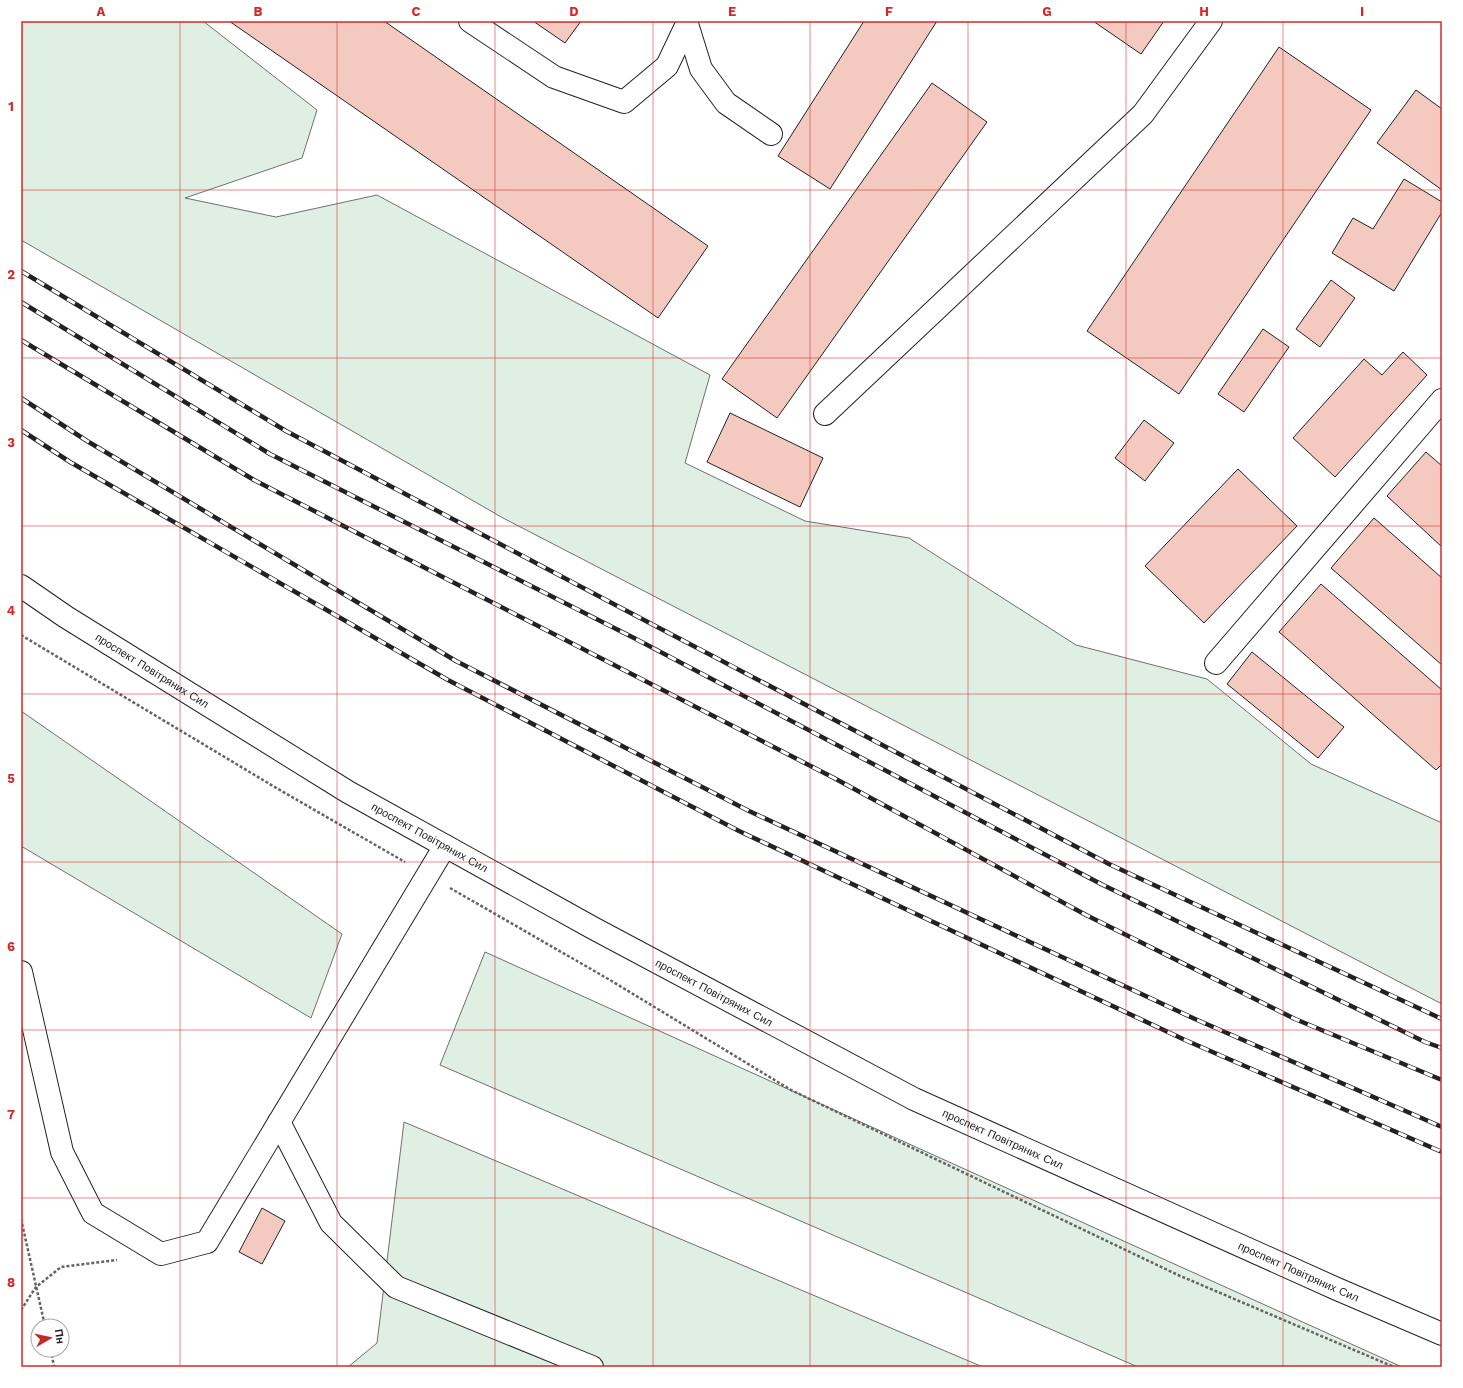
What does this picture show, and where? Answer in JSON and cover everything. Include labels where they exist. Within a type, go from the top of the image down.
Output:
[{"type":"main road","points":[[470,21],[554,77],[624,102],[667,66],[687,23]]},
{"type":"main road","points":[[825,414],[1142,114],[1211,21]]},
{"type":"main road","points":[[687,23],[701,69],[726,103],[771,134]]},
{"type":"main road","points":[[1216,663],[1442,400]]},
{"type":"main road","name":"проспект Повітряних Сил","points":[[21,586],[66,618],[348,792],[592,928],[914,1099],[1337,1289],[1442,1334]]},
{"type":"main road","points":[[21,972],[62,1152],[93,1213],[161,1254],[207,1242],[445,846]]},
{"type":"main road","points":[[279,1122],[331,1223],[396,1287],[592,1367]]},
{"type":"path","points":[[21,636],[278,789],[610,980],[791,1090],[1178,1276],[1394,1367]]},
{"type":"path","points":[[21,1219],[43,1318]]},
{"type":"path","points":[[21,1310],[36,1287],[62,1267],[161,1254]]},
{"type":"green space","points":[[21,21],[203,21],[317,110],[302,158],[185,198],[276,217],[377,195],[710,375],[685,463],[805,521],[909,538],[1076,645],[1207,679],[1311,764],[1442,823],[1442,1004],[503,518],[21,240]]},
{"type":"green space","points":[[21,711],[342,934],[311,1018],[21,846]]},
{"type":"green space","points":[[485,952],[1402,1367],[1138,1367],[440,1065]]},
{"type":"green space","points":[[404,1122],[983,1367],[348,1367],[377,1343]]},
{"type":"building","points":[[229,21],[384,21],[708,246],[658,318]]},
{"type":"building","points":[[533,21],[581,21],[565,43]]},
{"type":"building","points":[[864,21],[937,21],[830,189],[778,156]]},
{"type":"building","points":[[1093,21],[1164,21],[1141,54]]},
{"type":"building","points":[[1279,47],[1371,110],[1179,394],[1087,331]]},
{"type":"building","points":[[932,83],[987,122],[777,418],[722,379]]},
{"type":"building","points":[[1416,90],[1442,109],[1442,190],[1377,143]]},
{"type":"building","points":[[1404,179],[1442,202],[1442,212],[1394,291],[1332,253],[1353,218],[1373,229]]},
{"type":"building","points":[[1331,280],[1355,298],[1320,347],[1296,329]]},
{"type":"building","points":[[1263,329],[1289,347],[1244,412],[1218,394]]},
{"type":"building","points":[[1403,352],[1427,375],[1335,477],[1293,438],[1364,359],[1382,375]]},
{"type":"building","points":[[730,413],[823,458],[800,507],[707,462]]},
{"type":"building","points":[[1144,420],[1174,443],[1145,481],[1115,458]]},
{"type":"building","points":[[1426,452],[1442,466],[1442,547],[1387,496]]},
{"type":"building","points":[[1238,469],[1297,526],[1204,623],[1145,566]]},
{"type":"building","points":[[1374,518],[1442,578],[1442,665],[1331,568]]},
{"type":"building","points":[[1321,584],[1442,690],[1442,764],[1436,770],[1279,632]]},
{"type":"building","points":[[1252,652],[1344,727],[1318,758],[1227,684]]},
{"type":"building","points":[[262,1208],[285,1221],[262,1264],[239,1252]]},
{"type":"railway","points":[[21,271],[286,431],[644,620],[1111,865],[1442,1019]]},
{"type":"railway","points":[[21,302],[270,454],[634,638],[1101,884],[1425,1042],[1442,1048]]},
{"type":"railway","points":[[21,340],[254,480],[834,778],[1086,915],[1295,1019],[1442,1080]]},
{"type":"railway","points":[[21,398],[87,441],[456,661],[749,811],[1195,1019],[1442,1127]]},
{"type":"railway","points":[[21,430],[70,462],[448,680],[739,831],[1185,1040],[1442,1152]]}]
